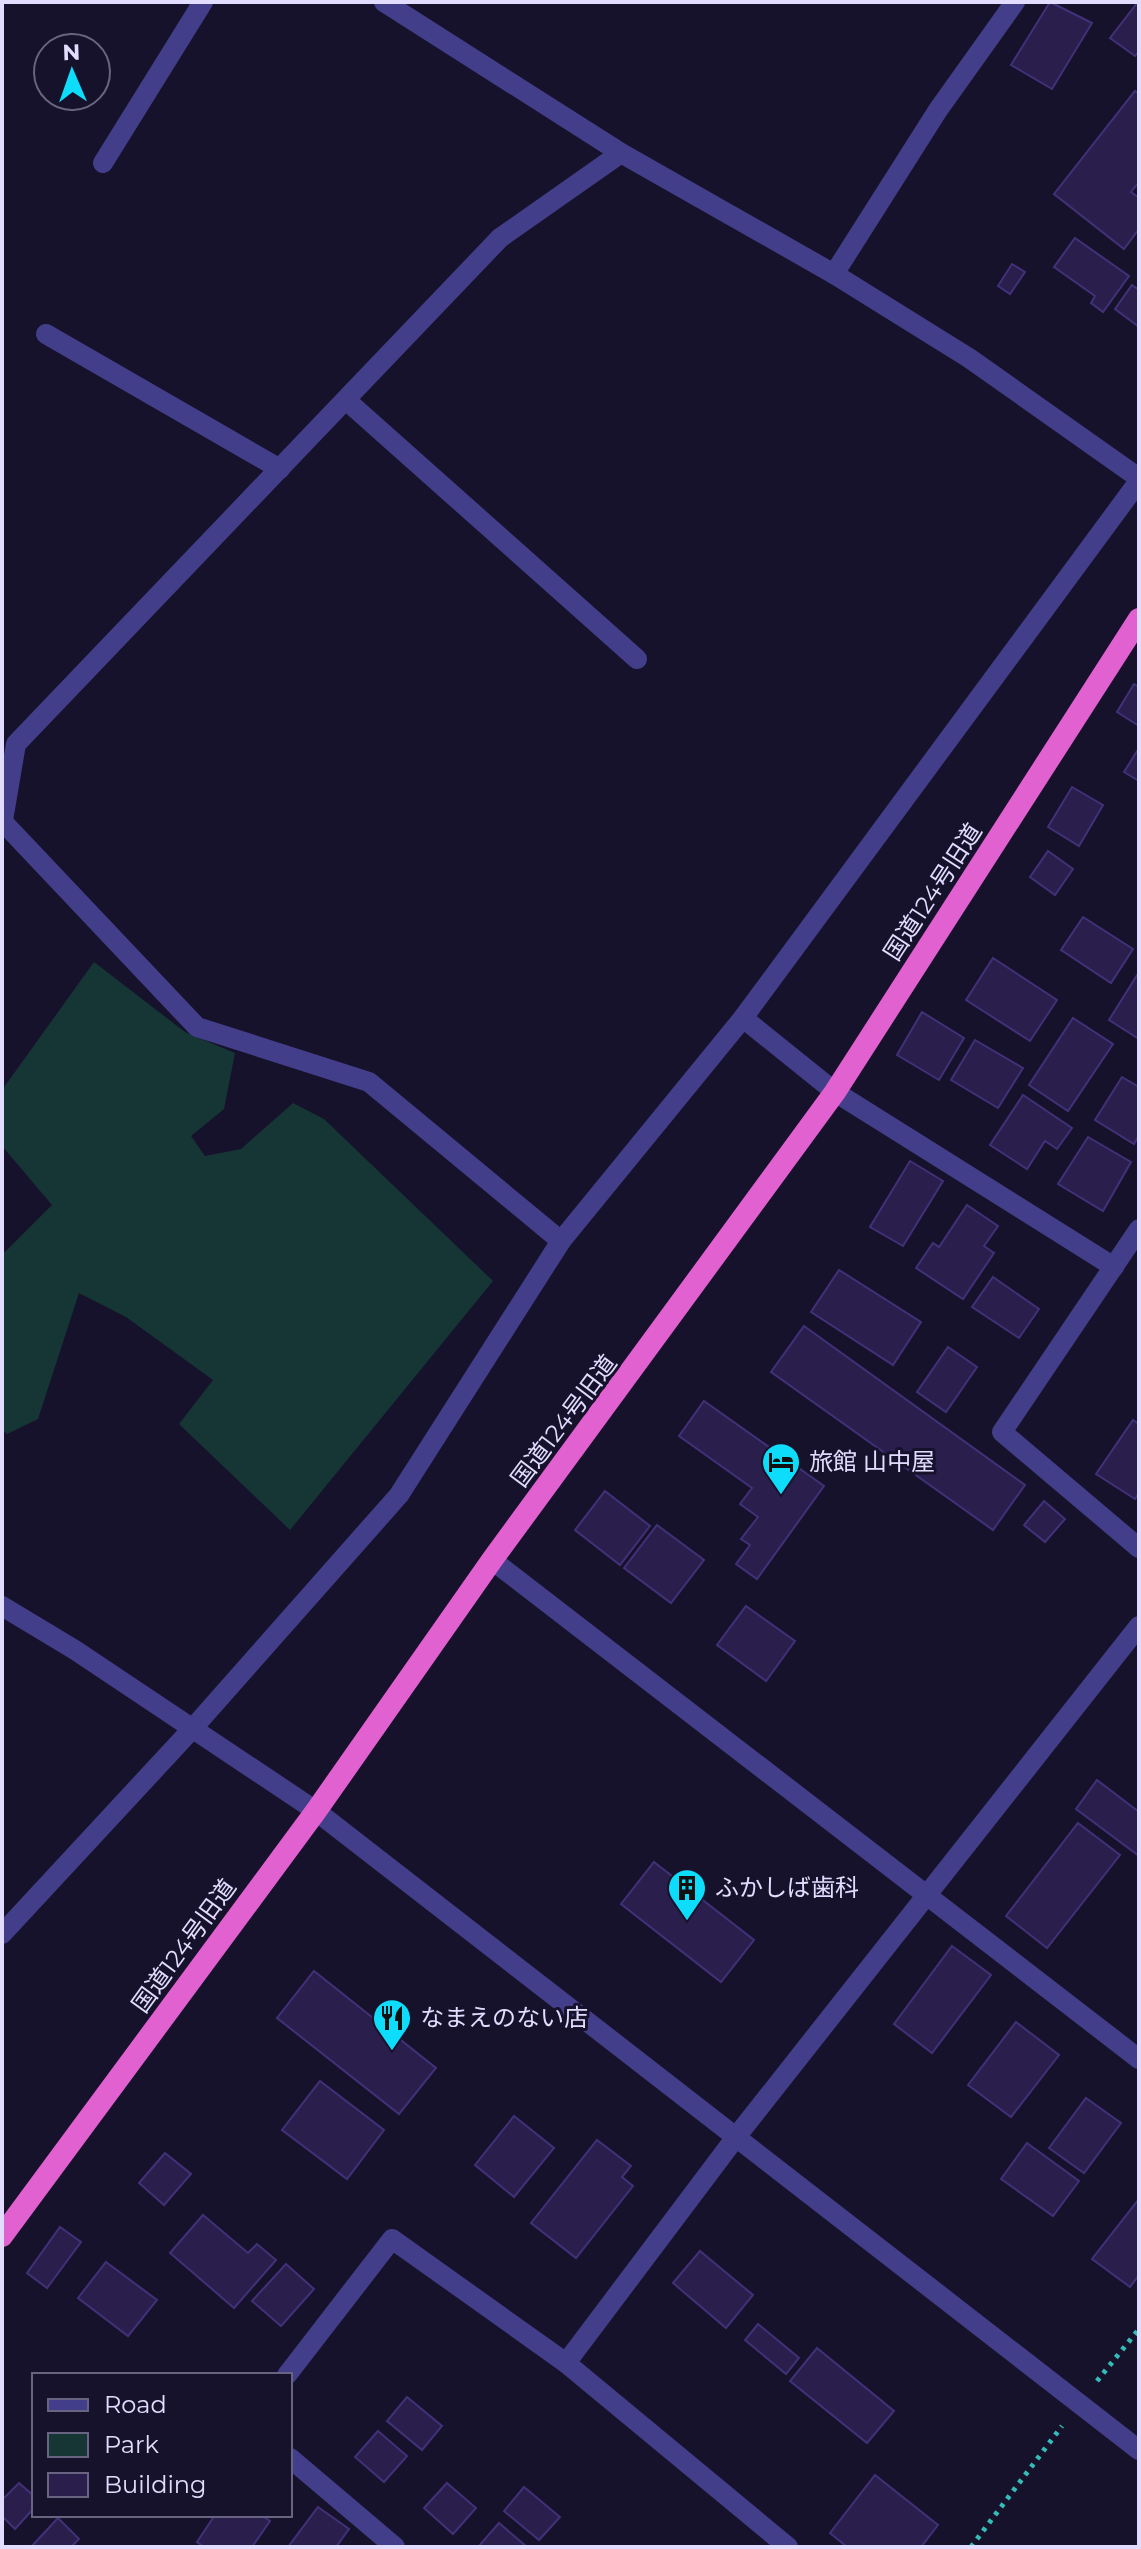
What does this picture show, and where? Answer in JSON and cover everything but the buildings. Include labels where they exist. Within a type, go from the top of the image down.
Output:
[{"type":"highway","name":"国道124号旧道","points":[[2,2236],[316,1811],[492,1560],[835,1092],[1139,619]]},
{"type":"street","points":[[103,163],[203,2]]},
{"type":"street","points":[[2,1934],[193,1728],[399,1495],[561,1241],[743,1018],[1139,480],[969,358],[834,274],[621,153],[384,2]]},
{"type":"street","points":[[834,274],[938,110],[1015,2]]},
{"type":"street","points":[[561,1241],[369,1082],[197,1027],[4,825],[9,740],[280,469],[500,238],[621,153]]},
{"type":"street","points":[[46,334],[280,469]]},
{"type":"street","points":[[346,400],[637,659]]},
{"type":"street","points":[[743,1018],[835,1092],[1114,1267]]},
{"type":"street","points":[[1139,1229],[1002,1432],[1139,1548]]},
{"type":"street","points":[[492,1560],[1139,2059]]},
{"type":"street","points":[[2,1606],[316,1811],[1139,2450]]},
{"type":"street","points":[[566,2363],[736,2137],[1139,1626]]},
{"type":"street","points":[[289,2373],[392,2239],[566,2363],[785,2546]]},
{"type":"street","points":[[292,2460],[395,2547]]},
{"type":"path","points":[[971,2547],[1139,2329]]},
{"type":"green space","points":[[94,962],[185,1032],[235,1053],[224,1109],[191,1136],[205,1156],[241,1149],[293,1103],[324,1119],[493,1281],[290,1530],[179,1424],[213,1380],[126,1317],[79,1293],[38,1419],[7,1434],[2,1429],[2,1250],[5,1252],[52,1205],[2,1146],[2,1090]]},
{"type":"place","name":"旅館 山中屋","points":[[781,1496]]},
{"type":"place","name":"ふかしば歯科","points":[[687,1922]]},
{"type":"place","name":"なまえのない店","points":[[392,2052]]}]
